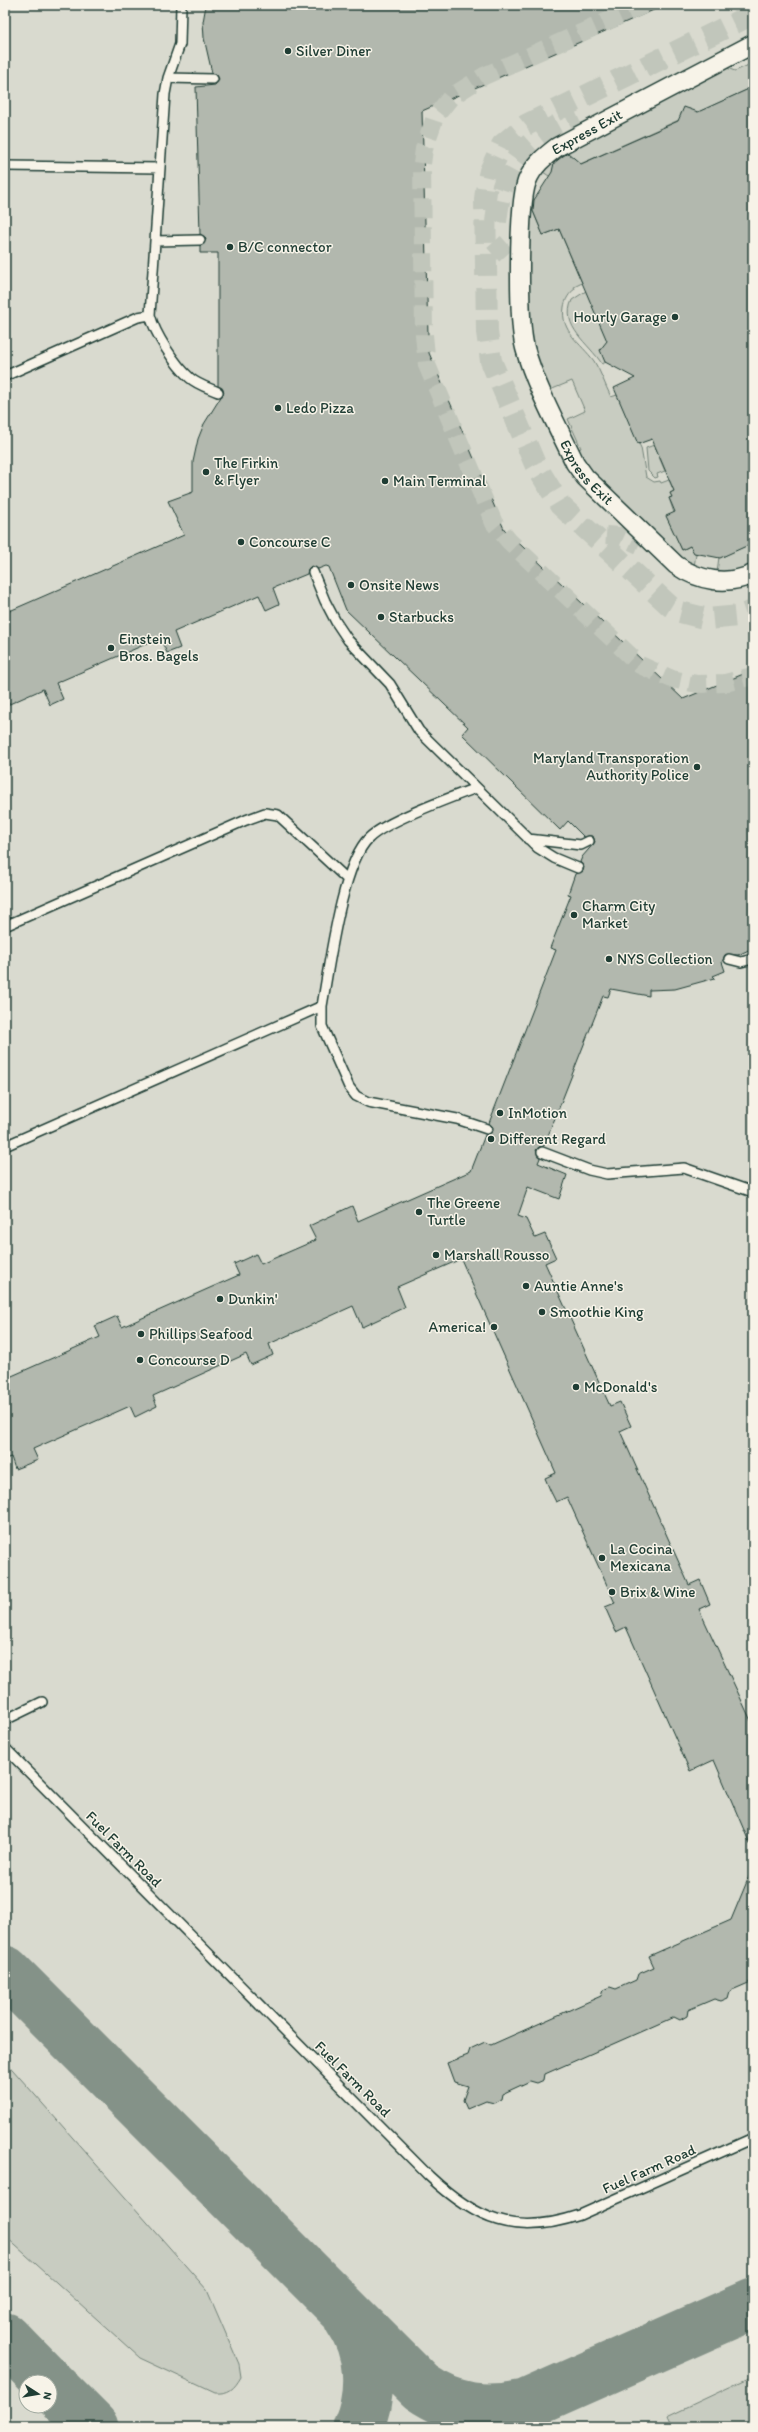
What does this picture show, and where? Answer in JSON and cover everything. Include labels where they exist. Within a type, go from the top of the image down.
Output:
[{"type":"street","name":"Express Exit","points":[[522,336],[522,211],[527,182],[534,168],[544,157],[557,147],[753,44]]},
{"type":"street","name":"Express Exit","points":[[510,260],[514,268],[514,309],[528,358],[580,472],[676,565],[695,576]]},
{"type":"street","name":"Express Exit","points":[[639,545],[675,574],[722,581],[753,574]]},
{"type":"lane","points":[[181,5],[180,44],[168,78],[150,315],[157,333],[182,368],[194,381],[218,392]]},
{"type":"lane","points":[[168,78],[213,79]]},
{"type":"lane","points":[[5,166],[160,168]]},
{"type":"lane","points":[[155,241],[200,240]]},
{"type":"lane","points":[[5,376],[138,317],[150,315]]},
{"type":"lane","points":[[313,572],[330,612],[346,636],[390,684],[419,731],[528,839],[544,852],[578,868]]},
{"type":"lane","points":[[476,788],[375,833],[362,846],[347,879],[322,1006],[322,1026],[349,1087],[356,1096],[368,1102],[457,1119],[487,1129]]},
{"type":"lane","points":[[5,926],[265,813],[278,816],[347,879]]},
{"type":"lane","points":[[528,839],[582,845],[589,841]]},
{"type":"lane","points":[[729,959],[741,962],[753,959]]},
{"type":"lane","points":[[5,1146],[322,1006]]},
{"type":"lane","points":[[542,1152],[589,1170],[607,1174],[684,1168],[753,1192]]},
{"type":"lane","points":[[5,1720],[42,1702]]},
{"type":"lane","name":"Fuel Farm Road","points":[[5,1748],[428,2176],[469,2209],[501,2221],[517,2224],[559,2221],[580,2215],[753,2138]]},
{"type":"shaded area","points":[[5,5],[753,5],[753,2427],[5,2427]]},
{"type":"shaded area","points":[[753,59],[753,87],[694,114],[690,109],[685,109],[681,113],[681,119],[576,166],[568,154],[555,159],[552,174],[549,176],[543,172],[554,158],[727,68],[735,71],[751,64]]},
{"type":"shaded area","points":[[530,204],[543,235],[559,229],[582,283],[574,287],[575,289],[566,299],[564,316],[568,330],[594,361],[611,397],[617,395],[641,448],[646,477],[654,482],[660,481],[661,483],[669,480],[674,491],[670,493],[672,497],[669,498],[674,513],[667,517],[682,550],[690,546],[696,554],[694,567],[686,562],[588,471],[577,450],[581,448],[568,419],[585,411],[572,381],[550,390],[533,351],[528,306]]},
{"type":"shaded area","points":[[586,291],[609,344],[606,362],[602,364],[573,327],[570,318],[569,310],[572,300]]},
{"type":"shaded area","points":[[654,445],[665,471],[657,474],[658,477],[655,478],[648,471],[646,448]]},
{"type":"shaded area","points":[[753,543],[753,565],[727,572],[717,572],[719,557]]},
{"type":"shaded area","points":[[5,2061],[207,2290],[239,2364],[241,2377],[231,2390],[224,2393],[215,2393],[140,2358],[5,2236]]},
{"type":"shaded area","points":[[753,2376],[753,2427],[673,2427],[668,2416]]},
{"type":"building","points":[[206,5],[665,5],[422,111],[428,335],[429,353],[504,529],[683,699],[753,670],[753,948],[738,955],[725,955],[722,962],[725,971],[713,976],[715,978],[675,989],[649,990],[649,996],[611,989],[608,997],[603,996],[544,1146],[539,1147],[536,1150],[540,1158],[538,1163],[567,1175],[559,1199],[528,1187],[518,1216],[526,1219],[535,1238],[545,1234],[556,1258],[545,1263],[610,1406],[620,1402],[631,1426],[620,1431],[689,1585],[700,1580],[710,1604],[699,1609],[753,1725],[753,1851],[714,1760],[690,1771],[626,1627],[616,1632],[605,1607],[615,1603],[567,1497],[556,1502],[550,1490],[545,1478],[556,1473],[461,1259],[397,1287],[405,1307],[362,1327],[353,1306],[269,1344],[273,1355],[251,1365],[246,1354],[153,1396],[157,1406],[135,1417],[130,1406],[33,1449],[38,1460],[15,1469],[11,1457],[5,1459],[5,1379],[100,1337],[95,1326],[117,1316],[122,1327],[239,1275],[234,1264],[256,1254],[261,1264],[316,1240],[309,1226],[352,1206],[358,1221],[471,1171],[485,1135],[493,1131],[493,1127],[489,1123],[556,950],[550,948],[571,895],[568,894],[575,874],[583,871],[584,867],[580,862],[582,857],[595,842],[593,836],[584,837],[568,821],[560,830],[462,734],[468,727],[346,610],[329,567],[326,566],[318,569],[311,566],[308,569],[307,574],[273,588],[279,604],[266,610],[259,595],[174,632],[180,648],[167,653],[160,638],[56,683],[63,699],[50,705],[43,689],[5,706],[5,613],[184,535],[168,501],[193,492],[193,462],[198,439],[204,424],[224,392],[218,386],[218,253],[200,253],[200,246],[206,240],[205,237],[200,234],[196,87],[215,85],[219,79],[216,74],[212,73],[204,38],[203,22]]},
{"type":"building","name":"Hourly Garage","points":[[753,87],[753,543],[720,558],[694,553],[690,546],[682,550],[666,516],[675,512],[669,498],[672,497],[670,493],[674,491],[652,439],[638,444],[614,388],[635,378],[605,362],[600,350],[607,341],[559,229],[543,235],[533,211],[534,200],[552,172],[554,163],[568,153],[581,164],[678,121],[684,107],[698,112]]},
{"type":"building","points":[[753,1867],[753,1981],[730,1991],[728,1998],[721,2001],[714,1999],[688,2010],[687,2016],[680,2020],[674,2017],[545,2074],[544,2080],[537,2083],[530,2081],[502,2094],[501,2099],[494,2103],[486,2101],[467,2109],[463,2100],[468,2086],[454,2082],[447,2063],[468,2055],[470,2049],[485,2042],[491,2045],[601,1996],[603,1990],[610,1987],[616,1989],[636,1980],[638,1974],[654,1967],[649,1956],[731,1920]]},
{"type":"taxiway","points":[[5,1971],[421,2387],[446,2401],[471,2408],[497,2409],[525,2405]]},
{"type":"taxiway","points":[[493,2416],[525,2405],[753,2304]]},
{"type":"taxiway","points":[[349,2319],[362,2344],[367,2372],[368,2386],[366,2400],[358,2427]]},
{"type":"taxiway","points":[[5,2338],[40,2374]]},
{"type":"taxiway","points":[[58,2392],[93,2427]]},
{"type":"tunnel","points":[[644,5],[484,76],[451,97],[435,117],[424,149],[422,164],[424,335],[427,365],[494,523],[509,541],[640,665],[672,679],[697,684],[725,683],[753,676]]},
{"type":"tunnel","points":[[753,14],[526,125],[502,145],[490,171],[485,199],[487,332],[491,361],[535,464],[560,505],[670,606],[680,612],[708,619],[738,616],[753,611]]},
{"type":"tunnel","points":[[496,222],[499,201],[504,183],[519,155],[543,134],[577,115]]},
{"type":"tunnel","points":[[494,242],[510,260]]},
{"type":"tunnel","points":[[606,535],[620,536],[639,545]]},
{"type":"place","name":"Silver Diner","points":[[288,51]]},
{"type":"place","name":"B/C connector","points":[[230,247]]},
{"type":"place","name":"Hourly Garage","points":[[675,317]]},
{"type":"place","name":"Ledo Pizza","points":[[278,408]]},
{"type":"place","name":"The Firkin & Flyer","points":[[206,472]]},
{"type":"place","name":"Main Terminal","points":[[385,481]]},
{"type":"place","name":"Concourse C","points":[[241,542]]},
{"type":"place","name":"Onsite News","points":[[351,585]]},
{"type":"place","name":"Starbucks","points":[[381,617]]},
{"type":"place","name":"Einstein Bros. Bagels","points":[[111,648]]},
{"type":"place","name":"Maryland Transporation Authority Police","points":[[697,767]]},
{"type":"place","name":"Charm City Market","points":[[574,915]]},
{"type":"place","name":"NYS Collection","points":[[609,959]]},
{"type":"place","name":"InMotion","points":[[500,1113]]},
{"type":"place","name":"Different Regard","points":[[491,1139]]},
{"type":"place","name":"The Greene Turtle","points":[[419,1212]]},
{"type":"place","name":"Marshall Rousso","points":[[436,1255]]},
{"type":"place","name":"Auntie Anne's","points":[[526,1286]]},
{"type":"place","name":"Dunkin'","points":[[220,1299]]},
{"type":"place","name":"Smoothie King","points":[[542,1312]]},
{"type":"place","name":"America!","points":[[494,1327]]},
{"type":"place","name":"Phillips Seafood","points":[[141,1334]]},
{"type":"place","name":"Concourse D","points":[[140,1360]]},
{"type":"place","name":"McDonald's","points":[[576,1387]]},
{"type":"place","name":"La Cocina Mexicana","points":[[602,1558]]},
{"type":"place","name":"Brix & Wine","points":[[612,1592]]}]
